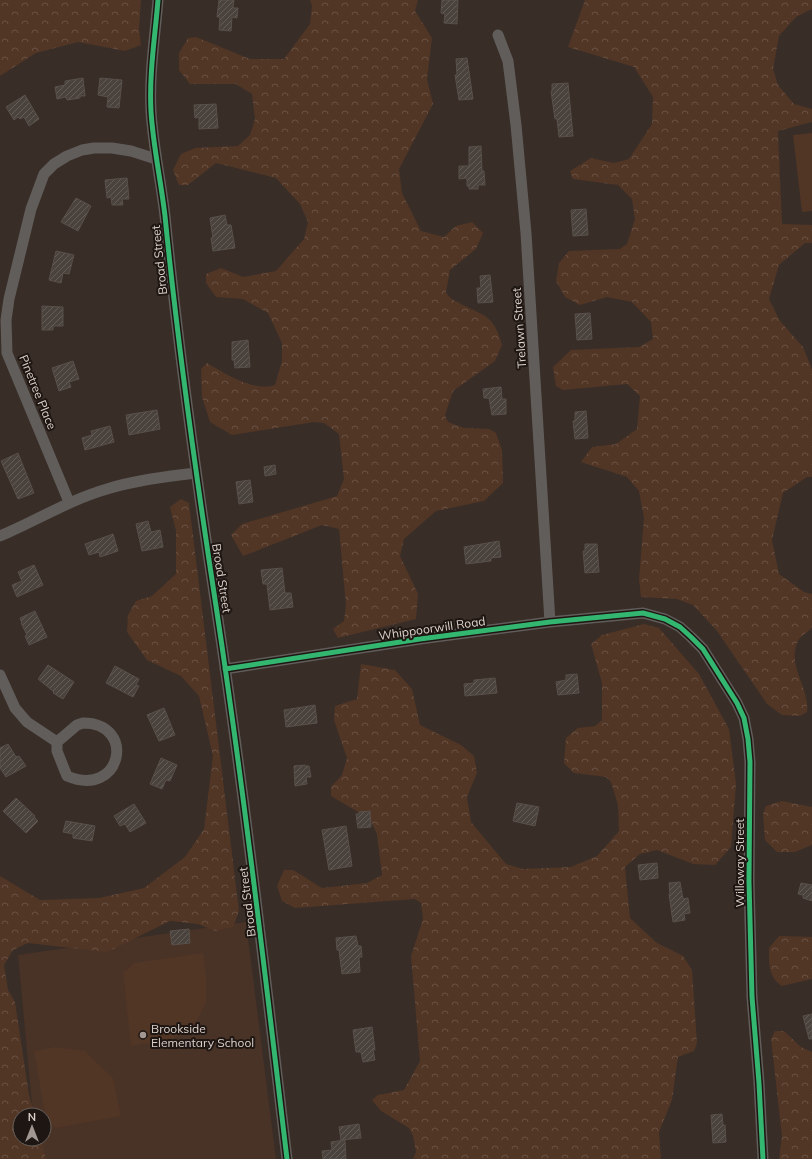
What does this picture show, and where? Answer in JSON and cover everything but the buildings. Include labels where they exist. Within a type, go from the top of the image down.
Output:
[{"type":"street","name":"Broad Street","points":[[158,0],[151,88],[151,112],[156,160],[163,197],[176,322],[195,473],[252,860],[287,1159]]},
{"type":"street","name":"Trelawn Street","points":[[498,35],[508,61],[516,125],[526,233],[550,622]]},
{"type":"street","name":"Pinetree Place","points":[[69,502],[8,353],[6,320],[9,299],[31,209],[44,174],[54,164],[67,156],[82,150],[112,148],[131,151],[156,160]]},
{"type":"street","points":[[0,536],[21,527],[69,502],[107,489],[137,482],[195,473]]},
{"type":"street","name":"Whippoorwill Road","points":[[225,669],[550,622],[642,614]]},
{"type":"street","name":"Willoway Street","points":[[642,614],[665,619],[680,627],[703,649],[737,703],[744,718],[750,762],[749,881],[752,997],[763,1159]]},
{"type":"street","points":[[0,675],[15,708],[27,722],[57,742]]},
{"type":"street","points":[[83,723],[92,723],[102,726],[109,730],[114,740],[116,758],[114,767],[106,775],[85,781],[76,780],[67,776],[57,752],[57,742],[83,723]]},
{"type":"shaded area","name":"Brookside Elementary School","points":[[246,922],[276,1159],[38,1159],[37,1147],[52,1147],[52,1107],[32,1107],[18,955]]},
{"type":"green space","points":[[0,0],[141,0],[139,30],[141,45],[125,51],[78,42],[36,53],[0,76]]},
{"type":"green space","points":[[310,0],[418,0],[415,11],[432,38],[427,79],[433,104],[399,169],[402,193],[421,231],[444,237],[456,226],[472,222],[483,233],[476,249],[450,270],[446,292],[453,300],[479,312],[489,319],[496,329],[502,345],[495,361],[453,391],[445,415],[448,422],[464,428],[489,429],[496,433],[502,450],[503,483],[484,501],[436,511],[404,539],[400,556],[418,594],[416,619],[338,638],[333,629],[344,621],[346,605],[339,529],[322,525],[243,556],[231,535],[242,524],[337,496],[344,479],[339,434],[324,423],[314,422],[232,435],[210,422],[202,397],[201,369],[207,363],[240,381],[267,387],[275,385],[282,361],[282,343],[268,313],[243,299],[216,297],[206,283],[206,274],[221,268],[243,277],[276,271],[304,239],[308,222],[300,204],[276,178],[216,163],[188,185],[179,185],[173,170],[181,154],[195,148],[238,146],[250,135],[255,119],[252,94],[236,84],[190,84],[179,70],[179,53],[188,38],[196,37],[250,59],[284,59],[310,24],[312,6]]},
{"type":"green space","points":[[585,0],[812,0],[812,9],[796,17],[779,36],[773,69],[778,85],[794,104],[812,109],[812,122],[778,131],[782,224],[812,225],[812,243],[805,243],[779,265],[769,299],[780,321],[803,347],[812,369],[812,477],[807,477],[783,493],[772,540],[779,574],[804,592],[812,594],[812,628],[799,639],[795,650],[796,668],[807,703],[807,712],[800,716],[782,715],[767,704],[717,631],[693,605],[677,599],[641,597],[639,579],[644,518],[639,491],[627,477],[581,462],[592,447],[616,444],[637,429],[640,396],[627,384],[563,390],[556,386],[553,367],[571,350],[639,347],[653,339],[651,322],[632,302],[607,297],[580,305],[565,297],[556,281],[559,263],[569,251],[620,249],[627,244],[635,219],[632,199],[618,185],[573,179],[570,171],[591,158],[614,163],[629,159],[652,124],[653,97],[634,67],[568,47]]},
{"type":"green space","points":[[812,133],[812,211],[802,212],[793,135]]},
{"type":"green space","points":[[181,499],[189,503],[239,911],[233,927],[215,931],[198,924],[170,921],[107,952],[28,943],[13,950],[4,965],[8,990],[15,1002],[29,1095],[33,1107],[12,1107],[12,1147],[43,1147],[46,1159],[0,1159],[0,876],[40,900],[99,898],[144,888],[185,857],[204,829],[213,756],[199,696],[181,676],[147,660],[127,632],[128,615],[136,601],[152,596],[176,574],[176,531],[170,507]]},
{"type":"green space","points":[[644,624],[659,628],[699,674],[729,729],[736,784],[731,847],[715,865],[693,864],[657,850],[640,854],[625,867],[630,918],[657,943],[683,956],[692,970],[697,1043],[694,1051],[678,1057],[672,1100],[659,1132],[661,1159],[413,1159],[416,1152],[413,1136],[409,1128],[381,1111],[372,1100],[378,1095],[404,1090],[420,1061],[411,956],[423,919],[421,903],[415,899],[295,908],[282,901],[277,886],[284,870],[293,870],[322,888],[367,883],[382,875],[377,834],[370,819],[331,796],[331,787],[342,775],[347,758],[334,720],[335,706],[357,699],[361,664],[395,670],[412,689],[420,725],[461,745],[474,756],[477,773],[467,797],[471,822],[506,864],[523,869],[571,867],[597,856],[619,831],[618,805],[611,782],[606,777],[574,773],[564,763],[566,738],[578,728],[595,726],[602,720],[602,683],[591,644],[602,635]]},
{"type":"green space","points":[[782,801],[812,807],[812,845],[795,852],[777,852],[765,840],[763,814],[766,806]]},
{"type":"green space","points":[[779,936],[812,937],[812,979],[782,986],[774,979],[769,965],[769,948]]},
{"type":"green space","points":[[203,953],[206,975],[206,1002],[193,1028],[173,1039],[131,1046],[123,973],[134,963]]},
{"type":"green space","points":[[775,1031],[784,1031],[801,1047],[812,1052],[812,1159],[779,1159],[782,1136],[771,1039]]},
{"type":"green space","points":[[55,1047],[85,1051],[113,1078],[121,1116],[56,1128],[52,1125],[52,1107],[44,1107],[34,1051]]},
{"type":"cycle path","points":[[158,0],[151,83],[153,137],[165,216],[201,509],[245,813],[287,1159]]},
{"type":"cycle path","points":[[225,669],[420,639],[550,622],[643,613],[665,619],[680,627],[691,637],[703,649],[737,703],[744,718],[748,739],[750,762],[749,881],[752,997],[763,1159]]},
{"type":"place","name":"Brookside Elementary School","points":[[143,1035]]}]
